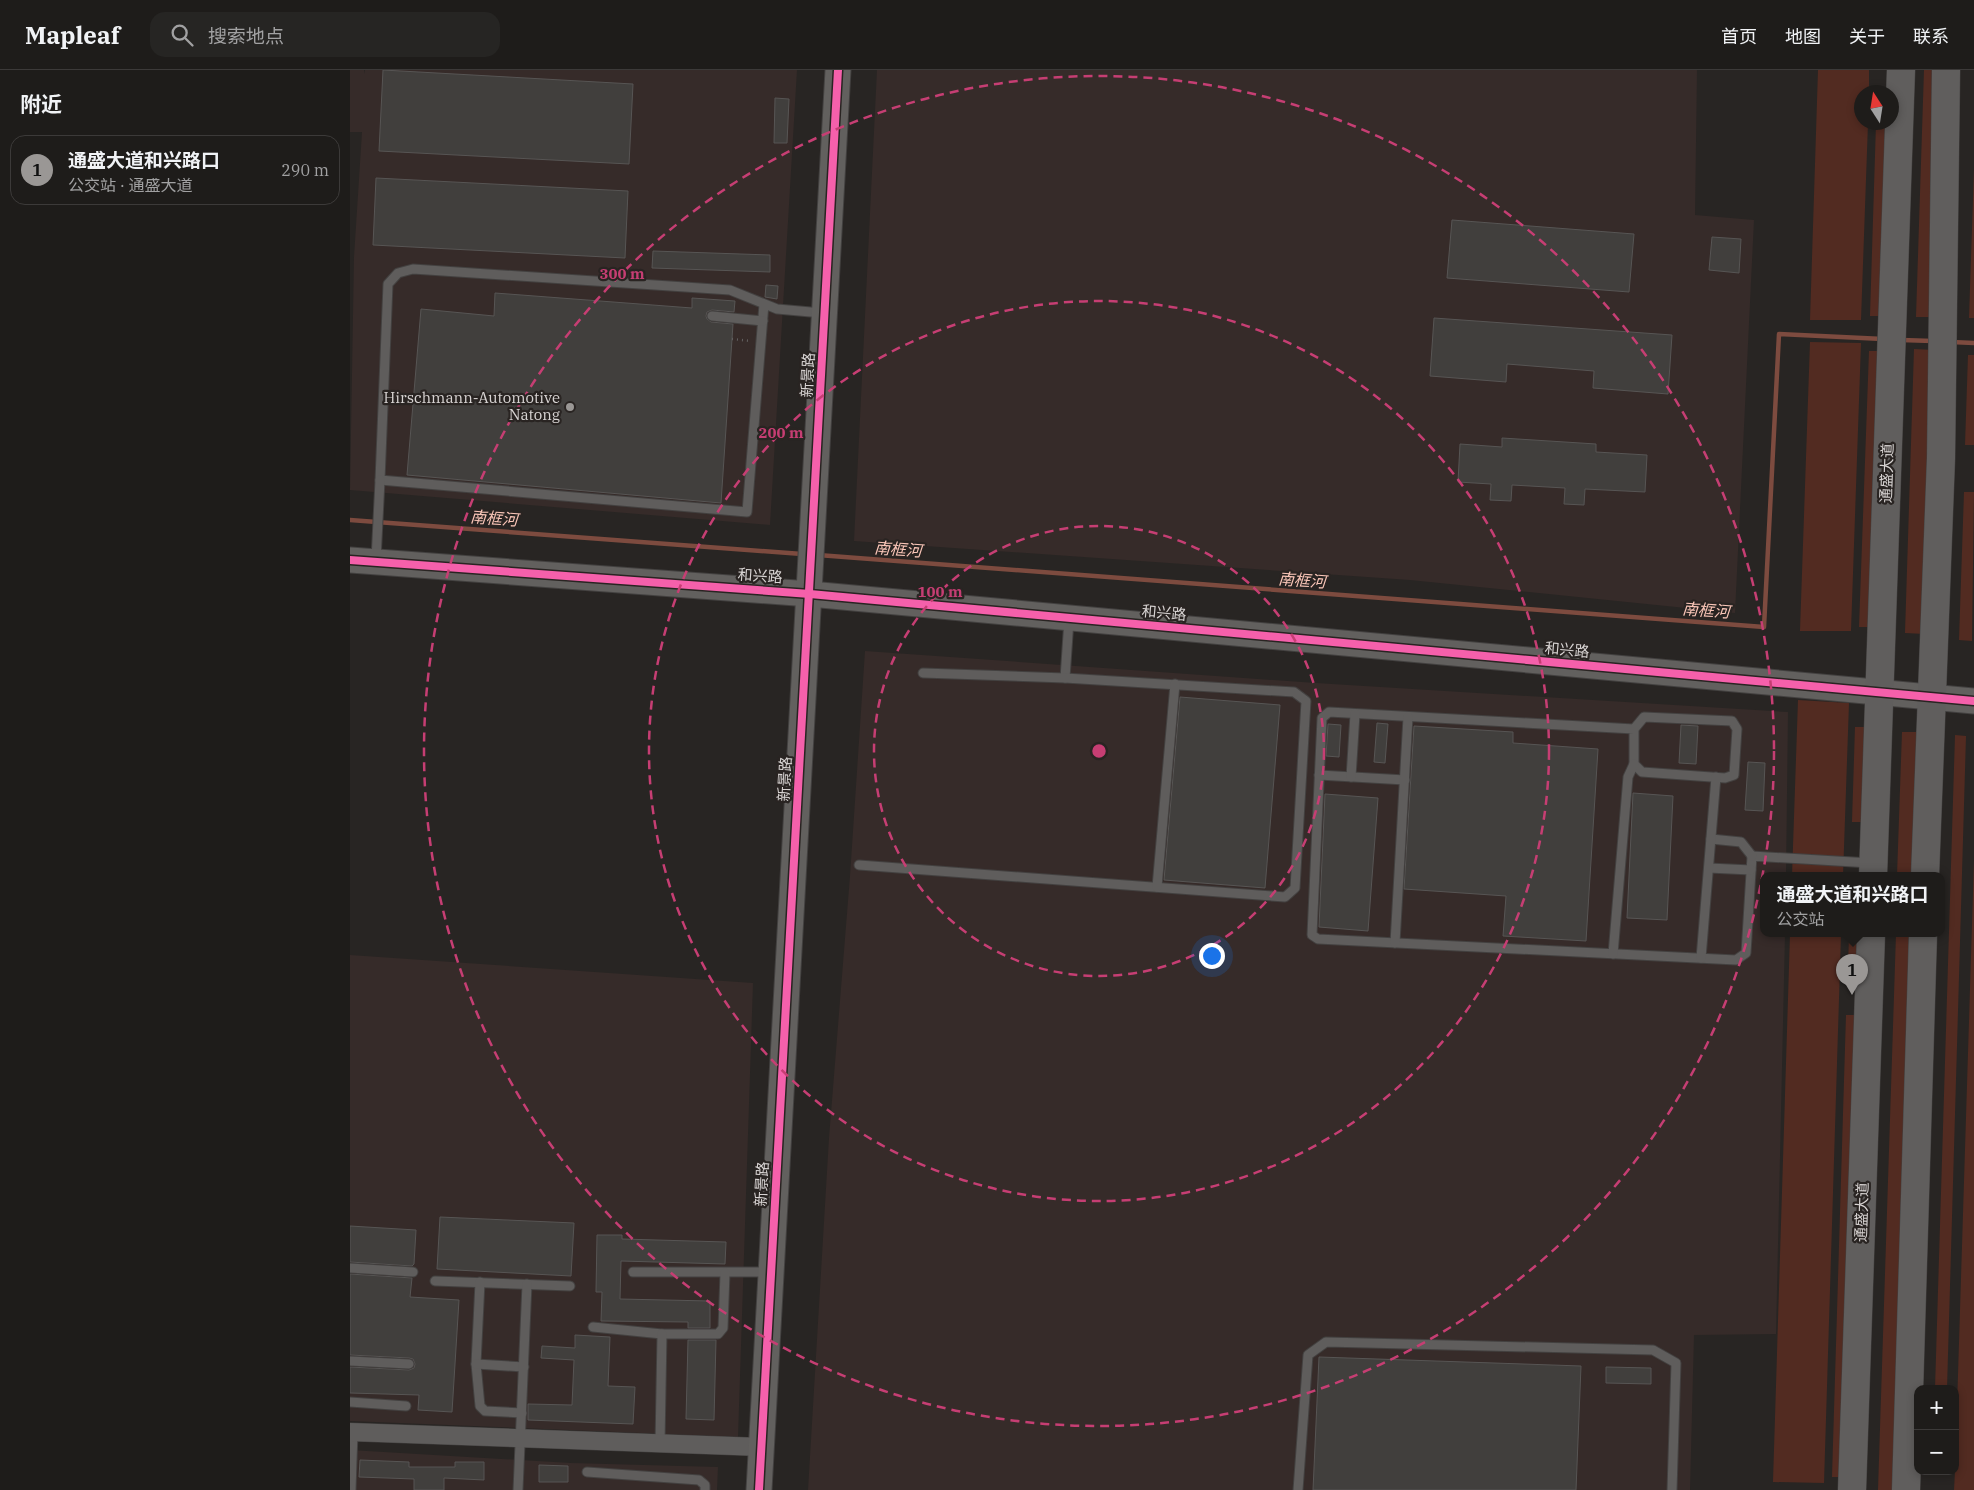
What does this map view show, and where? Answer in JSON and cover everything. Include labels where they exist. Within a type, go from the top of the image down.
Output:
[{"type":"main road","name":"通盛大道","points":[[1873,870],[1901,70]]},
{"type":"main road","points":[[1925,872],[1930,698],[1941,458],[1946,70]]},
{"type":"main road","name":"通盛大道","points":[[1852,1490],[1871,937]]},
{"type":"main road","points":[[1906,1490],[1923,937]]},
{"type":"street","name":"新景路","points":[[759,1490],[838,70]]},
{"type":"street","name":"和兴路","points":[[350,560],[376,551],[810,594],[1974,701]]},
{"type":"street","points":[[351,1432],[761,1447]]},
{"type":"lane","points":[[376,551],[388,284],[398,273],[413,269],[730,290],[776,309],[825,314]]},
{"type":"lane","points":[[380,480],[747,512],[764,304]]},
{"type":"lane","points":[[712,316],[763,321]]},
{"type":"lane","points":[[1066,678],[1069,618]]},
{"type":"lane","points":[[859,865],[1285,897],[1295,888],[1306,701],[1294,692],[1066,678],[923,673]]},
{"type":"lane","points":[[1157,887],[1175,684]]},
{"type":"lane","points":[[1634,729],[1329,712],[1322,718],[1312,935],[1318,939],[1736,960],[1746,953],[1752,856],[1741,842],[1711,839]]},
{"type":"lane","points":[[1351,777],[1355,714]]},
{"type":"lane","points":[[1395,943],[1408,716]]},
{"type":"lane","points":[[1613,954],[1628,777],[1634,764],[1634,729],[1644,717],[1732,721],[1737,729],[1734,775],[1725,778],[1642,772],[1634,764]]},
{"type":"lane","points":[[1319,775],[1405,780]]},
{"type":"lane","points":[[1701,958],[1716,777]]},
{"type":"lane","points":[[1752,856],[1873,870]]},
{"type":"lane","points":[[1708,868],[1751,870]]},
{"type":"lane","points":[[350,1268],[414,1272]]},
{"type":"lane","points":[[633,1272],[771,1272]]},
{"type":"lane","points":[[593,1327],[662,1334],[718,1334],[723,1328],[724,1273]]},
{"type":"lane","points":[[435,1281],[570,1286]]},
{"type":"lane","points":[[480,1282],[476,1364],[480,1406],[485,1411],[522,1413]]},
{"type":"lane","points":[[518,1490],[527,1284]]},
{"type":"lane","points":[[660,1443],[662,1334]]},
{"type":"lane","points":[[1298,1490],[1308,1355],[1326,1342],[1653,1350],[1676,1363],[1672,1490]]},
{"type":"lane","points":[[350,1361],[409,1364]]},
{"type":"lane","points":[[476,1364],[524,1368]]},
{"type":"lane","points":[[350,1402],[406,1406]]},
{"type":"lane","points":[[351,1432],[351,1490]]},
{"type":"lane","points":[[587,1472],[699,1480],[704,1485],[705,1490]]},
{"type":"path","points":[[732,340],[761,342]]},
{"type":"shaded area","points":[[350,70],[364,70],[364,74],[365,70],[797,70],[770,525],[350,490],[354,257],[362,132],[350,132]]},
{"type":"shaded area","points":[[877,70],[1697,70],[1695,215],[1754,220],[1735,613],[1410,580],[854,541]]},
{"type":"shaded area","points":[[1818,70],[1869,70],[1869,85],[1854,85],[1854,130],[1868,130],[1861,320],[1810,320]]},
{"type":"shaded area","points":[[1924,70],[1943,70],[1935,317],[1916,317]]},
{"type":"shaded area","points":[[1876,130],[1888,130],[1881,316],[1870,316]]},
{"type":"shaded area","points":[[1974,169],[1974,318],[1969,318]]},
{"type":"shaded area","points":[[1810,342],[1861,343],[1851,631],[1800,631]]},
{"type":"shaded area","points":[[1914,349],[1934,350],[1925,634],[1905,633]]},
{"type":"shaded area","points":[[1869,351],[1880,351],[1871,627],[1859,627]]},
{"type":"shaded area","points":[[1968,355],[1974,355],[1974,445],[1965,445]]},
{"type":"shaded area","points":[[1964,492],[1974,492],[1972,641],[1959,640]]},
{"type":"shaded area","points":[[865,651],[1316,683],[1788,712],[1786,872],[1760,872],[1760,937],[1785,937],[1776,1334],[1694,1335],[1690,1490],[808,1490],[829,1138],[850,876]]},
{"type":"shaded area","points":[[1798,700],[1849,703],[1843,872],[1792,872]]},
{"type":"shaded area","points":[[1855,727],[1867,727],[1864,822],[1852,822]]},
{"type":"shaded area","points":[[1902,732],[1921,732],[1917,872],[1897,872]]},
{"type":"shaded area","points":[[1955,735],[1966,736],[1947,1385],[1935,1385]]},
{"type":"shaded area","points":[[1974,860],[1974,1490],[1954,1490],[1955,1475],[1959,1475],[1958,1385]]},
{"type":"shaded area","points":[[1790,937],[1841,937],[1824,1483],[1773,1482]]},
{"type":"shaded area","points":[[1849,937],[1861,937],[1860,968],[1848,969]]},
{"type":"shaded area","points":[[1896,937],[1915,937],[1897,1490],[1878,1490]]},
{"type":"shaded area","points":[[350,955],[753,983],[738,1437],[350,1421]]},
{"type":"shaded area","points":[[1846,1015],[1858,1015],[1844,1477],[1832,1477]]},
{"type":"shaded area","points":[[350,1450],[571,1463],[718,1467],[717,1490],[350,1490]]},
{"type":"building","points":[[383,70],[633,84],[629,164],[379,151]]},
{"type":"building","points":[[775,98],[789,99],[787,143],[774,143]]},
{"type":"building","points":[[376,178],[628,191],[625,258],[373,245]]},
{"type":"building","points":[[1452,220],[1634,234],[1629,292],[1447,278]]},
{"type":"building","points":[[1712,237],[1741,239],[1739,273],[1709,270]]},
{"type":"building","points":[[653,251],[770,255],[770,272],[652,268]]},
{"type":"building","points":[[766,285],[778,286],[777,299],[765,297]]},
{"type":"building","name":"Hirschmann-Automotive Natong","points":[[495,293],[692,308],[692,298],[735,301],[734,312],[712,310],[707,312],[706,316],[711,322],[733,324],[721,503],[407,475],[421,309],[494,316]]},
{"type":"building","points":[[1434,318],[1672,335],[1668,394],[1593,388],[1594,371],[1507,364],[1506,382],[1430,376]]},
{"type":"building","points":[[1502,438],[1596,444],[1596,452],[1647,455],[1645,492],[1585,489],[1584,505],[1564,504],[1565,488],[1512,485],[1511,501],[1490,500],[1491,484],[1458,482],[1460,444],[1502,447]]},
{"type":"building","points":[[1180,697],[1280,705],[1265,888],[1164,880]]},
{"type":"building","points":[[1377,723],[1388,724],[1385,763],[1374,762]]},
{"type":"building","points":[[1328,724],[1341,725],[1339,757],[1326,756]]},
{"type":"building","points":[[1681,725],[1698,726],[1696,764],[1679,763]]},
{"type":"building","points":[[1414,726],[1513,732],[1513,743],[1598,749],[1586,941],[1503,936],[1506,896],[1404,889]]},
{"type":"building","points":[[1748,762],[1765,763],[1763,811],[1745,810]]},
{"type":"building","points":[[1633,793],[1673,796],[1667,920],[1627,918]]},
{"type":"building","points":[[1325,794],[1378,798],[1368,931],[1319,927]]},
{"type":"building","points":[[440,1217],[574,1223],[571,1276],[437,1269]]},
{"type":"building","points":[[350,1226],[416,1230],[414,1264],[412,1266],[350,1262]]},
{"type":"building","points":[[597,1235],[622,1235],[622,1239],[726,1242],[725,1264],[621,1261],[620,1299],[710,1301],[710,1328],[688,1328],[688,1322],[601,1321],[602,1292],[596,1292]]},
{"type":"building","points":[[350,1274],[412,1278],[410,1297],[459,1300],[452,1412],[418,1410],[419,1395],[350,1393],[350,1367],[409,1370],[414,1368],[415,1364],[413,1359],[409,1358],[350,1355]]},
{"type":"building","points":[[575,1335],[610,1337],[608,1386],[635,1387],[633,1424],[528,1420],[528,1404],[572,1405],[574,1360],[541,1358],[542,1346],[575,1348]]},
{"type":"building","points":[[688,1340],[716,1340],[714,1420],[686,1419]]},
{"type":"building","points":[[1319,1357],[1581,1366],[1576,1490],[1313,1490]]},
{"type":"building","points":[[1606,1367],[1651,1368],[1651,1384],[1606,1383]]},
{"type":"building","points":[[360,1460],[409,1462],[409,1467],[455,1467],[455,1462],[484,1462],[484,1480],[444,1478],[444,1490],[414,1490],[414,1479],[359,1477]]},
{"type":"building","points":[[539,1465],[568,1466],[568,1482],[539,1482]]},
{"type":"waterway","name":"南框河","points":[[818,555],[1764,627],[1779,334],[1883,339]]},
{"type":"waterway","name":"南框河","points":[[1901,340],[1933,341]]},
{"type":"waterway","name":"南框河","points":[[1951,342],[1974,343]]},
{"type":"waterway","name":"南框河","points":[[350,520],[802,554]]},
{"type":"cycle path","points":[[759,1490],[838,70]]},
{"type":"cycle path","points":[[350,560],[810,594],[1974,701]]},
{"type":"place","name":"Hirschmann-Automotive Natong","points":[[570,407]]},
{"type":"place","name":"通盛大道和兴路口","points":[[1852,995]]}]
